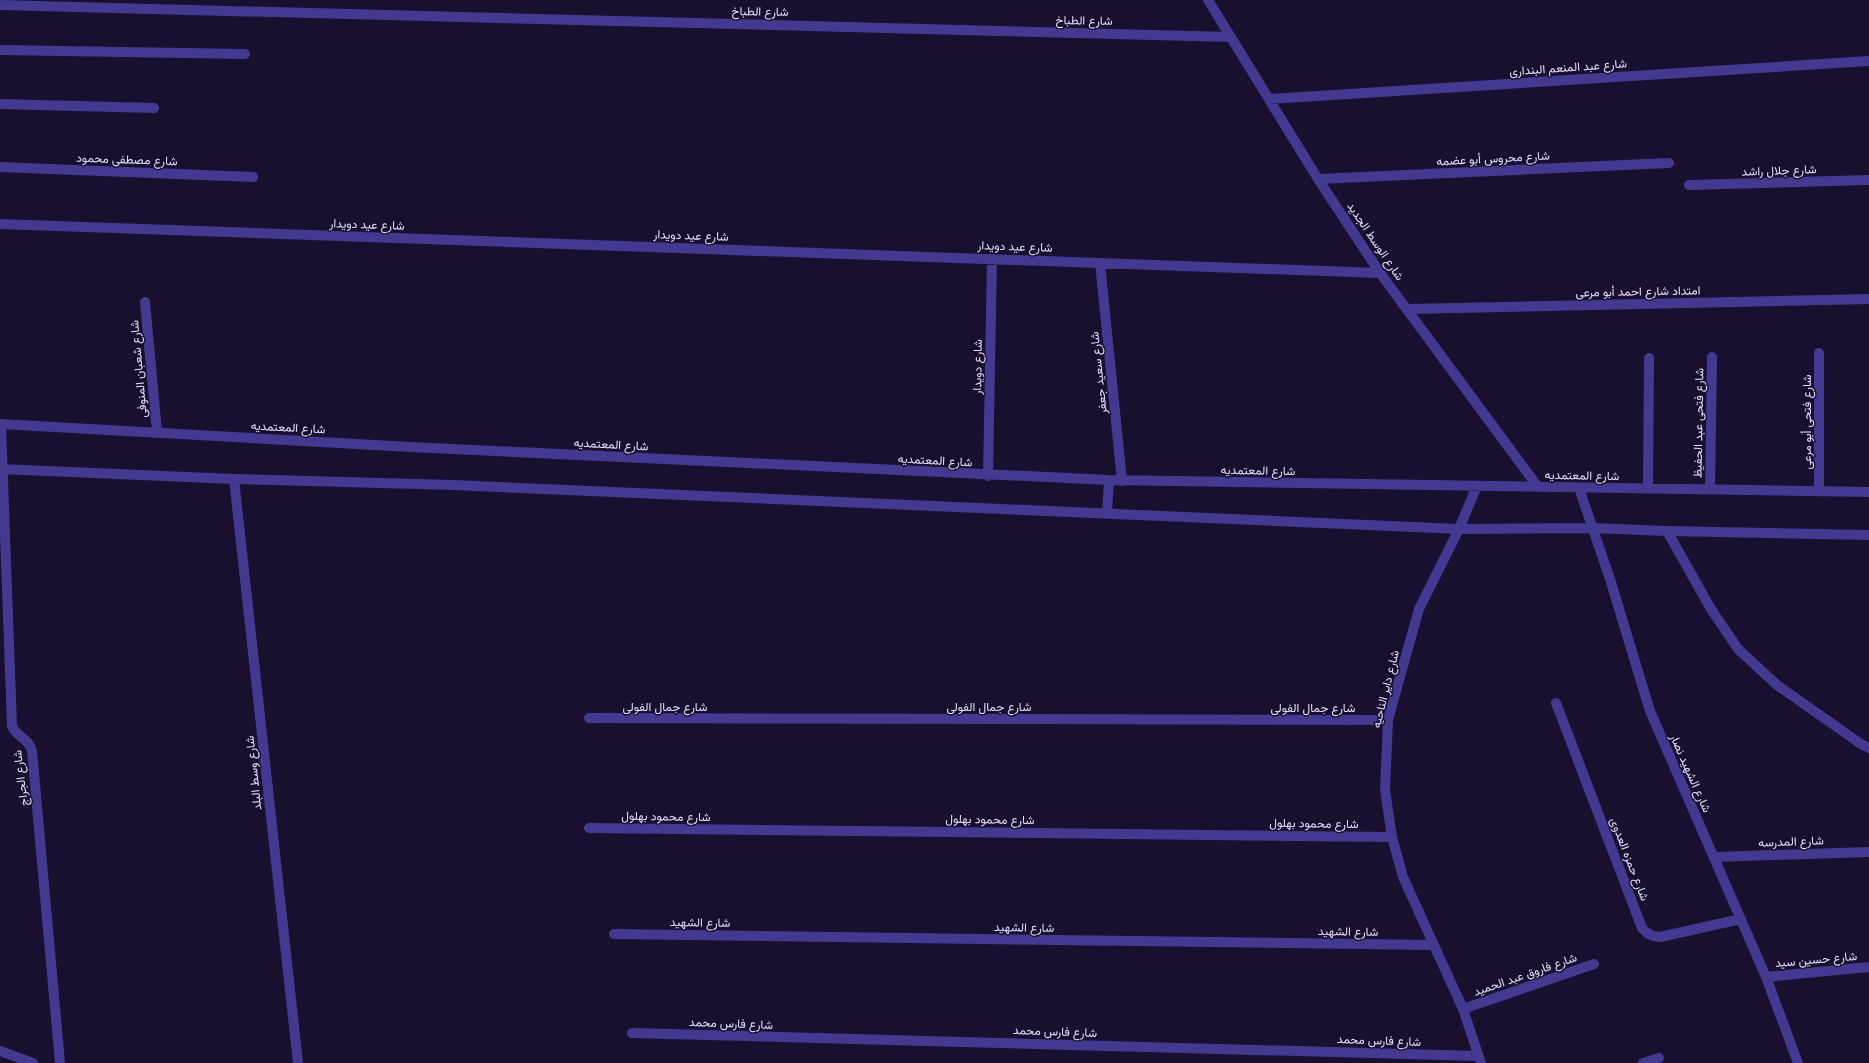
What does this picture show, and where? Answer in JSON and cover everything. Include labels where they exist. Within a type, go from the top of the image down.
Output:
[{"type":"street","name":"شارع الوسط الجديد","points":[[1208,0],[1318,179],[1380,273],[1538,487]]},
{"type":"street","name":"شارع الطباخ","points":[[0,5],[1231,37]]},
{"type":"street","points":[[0,50],[244,54]]},
{"type":"street","name":"شارع عبد المنعم البندارى","points":[[1269,99],[1869,61]]},
{"type":"street","points":[[0,104],[154,108]]},
{"type":"street","name":"شارع محروس أبو عضمه","points":[[1318,179],[1668,163]]},
{"type":"street","name":"شارع مصطفى محمود","points":[[0,167],[253,177]]},
{"type":"street","name":"شارع جلال راشد","points":[[1689,185],[1869,180]]},
{"type":"street","name":"شارع عيد دويدار","points":[[0,224],[992,258],[1380,273]]},
{"type":"street","name":"شارع دويدار","points":[[988,476],[992,258]]},
{"type":"street","name":"شارع سعيد جعفر","points":[[1100,263],[1122,481]]},
{"type":"street","name":"امتداد شارع احمد أبو مرعى","points":[[1408,309],[1869,299]]},
{"type":"street","name":"شارع شعبان المنوفى","points":[[145,302],[157,432]]},
{"type":"street","name":"شارع فتحى أبو مرعى","points":[[1818,491],[1819,353]]},
{"type":"street","name":"شارع فتحى عبد الحفيظ","points":[[1710,489],[1712,357]]},
{"type":"street","points":[[1648,489],[1649,358]]},
{"type":"street","name":"شارع المعتمديه","points":[[0,424],[424,448],[988,476],[1122,481],[1869,492]]},
{"type":"street","name":"شارع الجراج","points":[[0,424],[12,726],[16,733],[29,742],[32,750],[60,1063]]},
{"type":"street","points":[[2,469],[234,479],[453,485],[1459,529],[1593,528],[1869,535]]},
{"type":"street","name":"شارع وسط البلد","points":[[234,479],[298,1063]]},
{"type":"street","points":[[1107,513],[1109,480]]},
{"type":"street","name":"شارع داير الناحيه","points":[[1478,486],[1420,609],[1388,720],[1385,790],[1392,837],[1402,877],[1463,1009],[1479,1059]]},
{"type":"street","name":"شارع الشهيد نصار","points":[[1579,488],[1610,579],[1650,711],[1766,977],[1798,1063]]},
{"type":"street","points":[[1667,531],[1711,609],[1738,649],[1778,685],[1861,744],[1869,748]]},
{"type":"street","name":"شارع حمزه العدوى","points":[[1556,703],[1642,928],[1645,932],[1654,937],[1660,937],[1741,920]]},
{"type":"street","name":"شارع جمال الفولى","points":[[589,718],[1388,720]]},
{"type":"street","name":"شارع محمود بهلول","points":[[589,828],[1392,837]]},
{"type":"street","name":"شارع المدرسه","points":[[1714,857],[1869,852]]},
{"type":"street","name":"شارع الشهيد","points":[[614,934],[1434,945]]},
{"type":"street","name":"شارع فاروق عبد الحميد","points":[[1463,1009],[1594,964]]},
{"type":"street","name":"شارع حسين سيد","points":[[1766,977],[1869,967]]},
{"type":"street","name":"شارع فارس محمد","points":[[632,1033],[1479,1059]]},
{"type":"street","points":[[0,1051],[32,1063]]},
{"type":"street","points":[[1643,1063],[1659,1058]]}]
